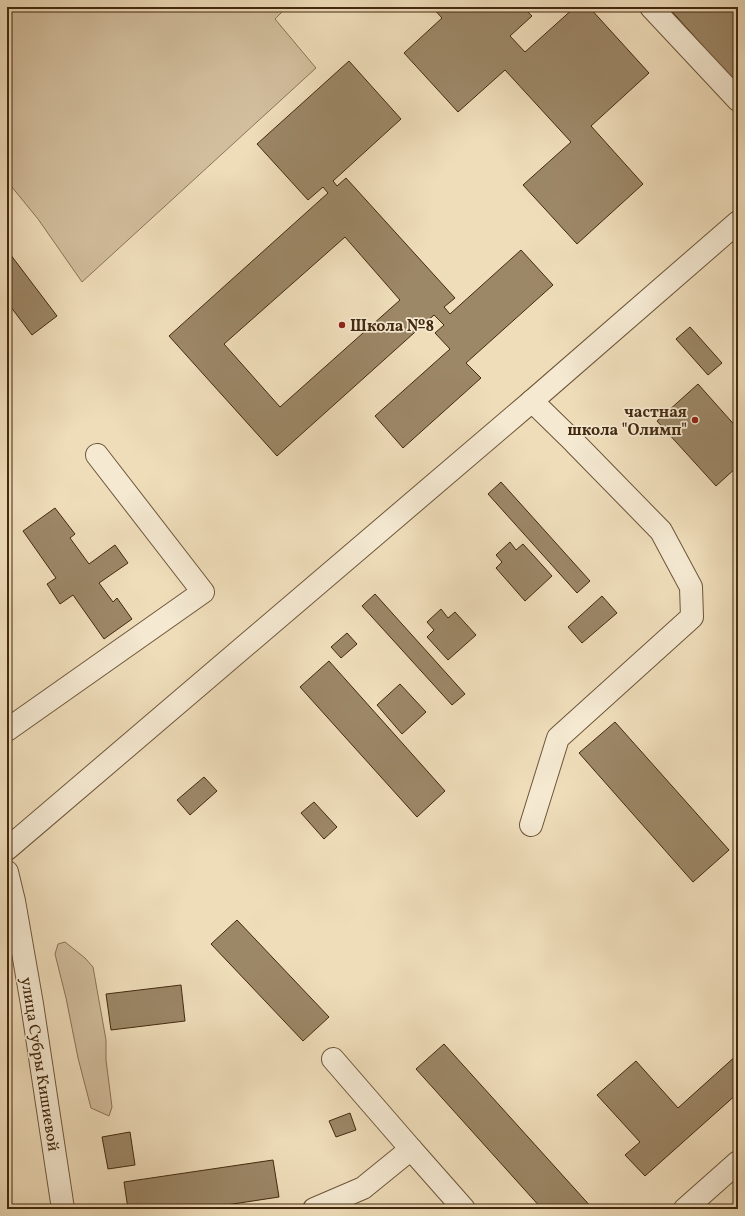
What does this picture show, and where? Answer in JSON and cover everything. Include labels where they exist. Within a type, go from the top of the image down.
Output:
[{"type":"street","points":[[651,7],[738,100]]},
{"type":"street","points":[[7,849],[532,401],[738,222]]},
{"type":"street","points":[[532,401],[661,531],[691,587],[692,617],[558,738],[532,825]]},
{"type":"street","points":[[7,730],[203,592],[97,455]]},
{"type":"street","name":"улица Субры Кишиевой","points":[[7,872],[14,901],[30,996],[63,1209]]},
{"type":"street","points":[[333,1059],[464,1209]]},
{"type":"street","points":[[314,1209],[363,1188],[411,1149]]},
{"type":"street","points":[[684,1209],[738,1162]]},
{"type":"shaded area","points":[[7,7],[286,7],[275,19],[316,68],[82,282],[38,219],[7,181]]},
{"type":"shaded area","points":[[65,942],[85,958],[93,967],[106,1040],[106,1060],[112,1107],[109,1116],[91,1108],[78,1058],[66,998],[55,954],[58,944]]},
{"type":"building","points":[[432,7],[523,7],[532,16],[510,36],[525,52],[575,7],[589,7],[649,73],[591,126],[643,184],[577,244],[523,185],[571,142],[505,70],[458,112],[404,53],[442,18]]},
{"type":"building","points":[[668,7],[738,7],[738,85]]},
{"type":"building","points":[[349,61],[401,119],[333,181],[337,186],[346,178],[455,298],[444,307],[450,314],[521,250],[553,285],[466,363],[481,378],[403,448],[375,416],[450,349],[435,333],[444,325],[434,315],[277,456],[169,336],[328,193],[323,187],[308,200],[257,144]],"holes":[[[345,237],[400,300],[280,407],[224,344]]]},
{"type":"building","points":[[7,250],[57,316],[32,335],[7,302]]},
{"type":"building","points":[[690,327],[722,363],[708,375],[676,339]]},
{"type":"building","points":[[698,384],[738,429],[738,466],[716,486],[657,421]]},
{"type":"building","points":[[501,482],[590,581],[577,593],[488,494]]},
{"type":"building","points":[[55,508],[75,534],[70,538],[89,564],[115,545],[128,563],[99,583],[113,602],[117,598],[132,619],[104,639],[73,595],[60,604],[47,584],[56,578],[23,531]]},
{"type":"building","points":[[510,542],[516,550],[523,544],[552,576],[525,601],[496,568],[502,562],[496,555]]},
{"type":"building","points":[[375,594],[465,694],[452,705],[362,606]]},
{"type":"building","points":[[602,596],[617,613],[582,643],[568,627]]},
{"type":"building","points":[[441,609],[448,618],[455,612],[476,635],[448,660],[427,637],[434,630],[427,622]]},
{"type":"building","points":[[347,633],[357,644],[341,658],[331,647]]},
{"type":"building","points":[[329,661],[445,791],[417,817],[300,687]]},
{"type":"building","points":[[400,684],[426,712],[402,734],[377,705]]},
{"type":"building","points":[[615,722],[729,850],[693,882],[579,753]]},
{"type":"building","points":[[204,777],[217,791],[190,815],[177,800]]},
{"type":"building","points":[[314,802],[337,827],[324,839],[301,813]]},
{"type":"building","points":[[237,920],[329,1017],[303,1041],[211,944]]},
{"type":"building","points":[[181,985],[185,1021],[111,1030],[106,994]]},
{"type":"building","points":[[444,1044],[593,1209],[542,1209],[416,1069]]},
{"type":"building","points":[[738,1054],[738,1093],[645,1176],[625,1155],[640,1142],[597,1095],[636,1061],[678,1108]]},
{"type":"building","points":[[350,1113],[356,1130],[336,1137],[329,1121]]},
{"type":"building","points":[[130,1132],[135,1165],[108,1169],[102,1137]]},
{"type":"building","points":[[273,1160],[279,1197],[200,1209],[128,1209],[124,1182]]},
{"type":"place","name":"Школа №8","points":[[342,325]]},
{"type":"place","name":"частная школа \"Олимп\"","points":[[695,420]]}]
